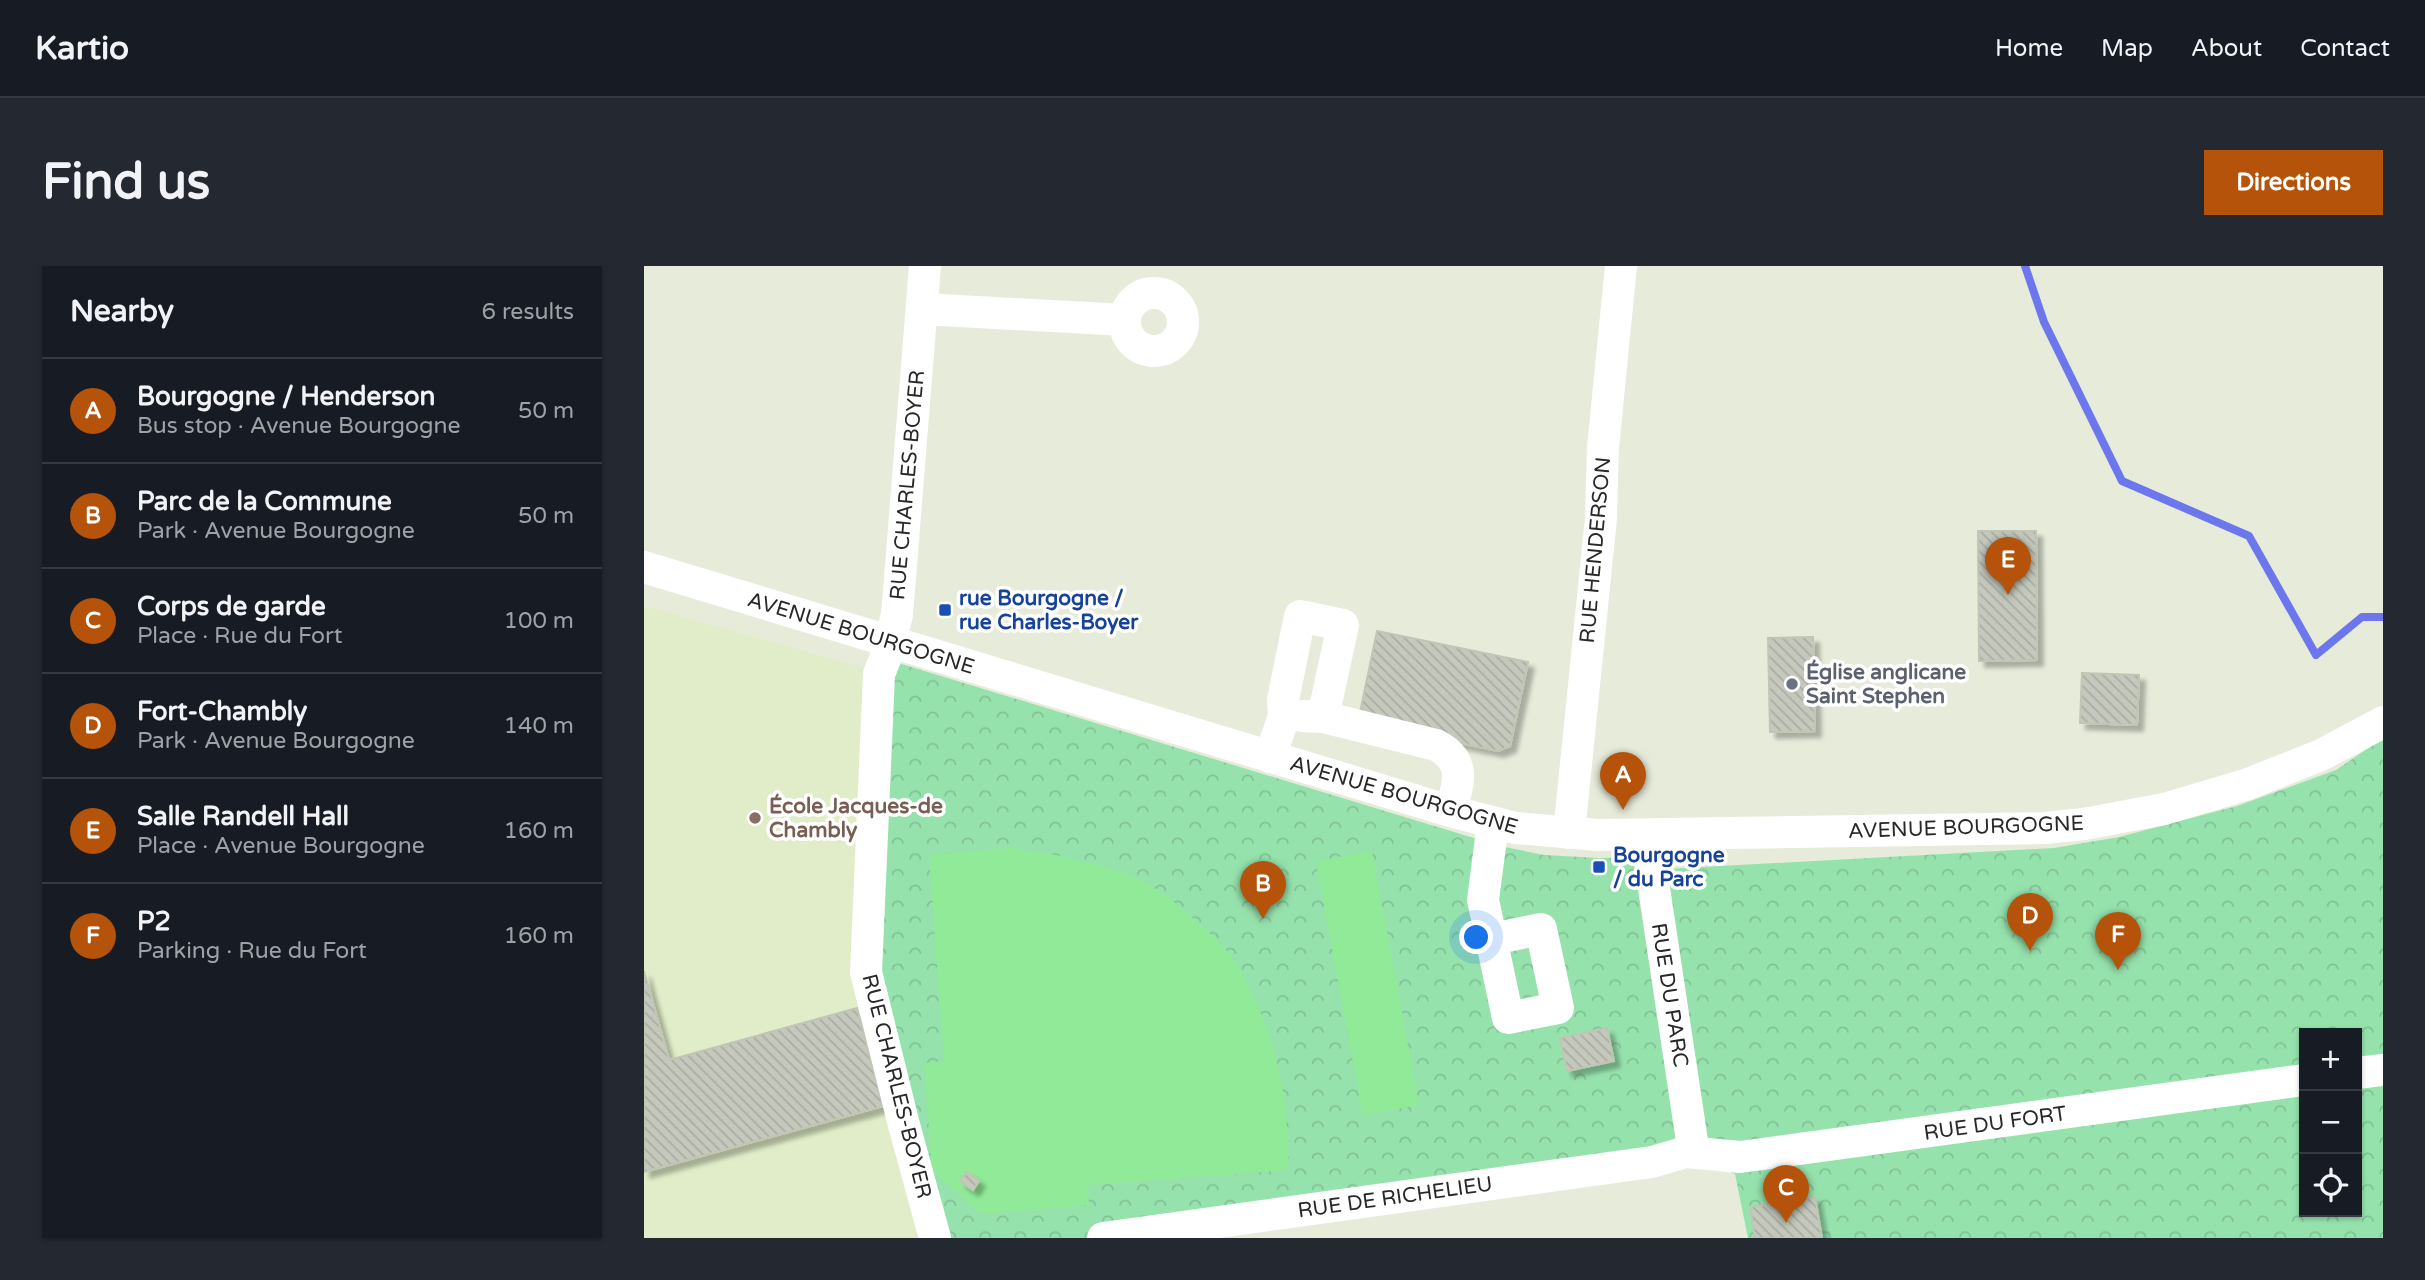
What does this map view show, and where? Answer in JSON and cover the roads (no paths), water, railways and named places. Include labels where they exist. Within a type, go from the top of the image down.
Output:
[{"type":"street","name":"RUE CHARLES-BOYER","points":[[925,266],[897,615],[879,674],[866,972],[935,1238]]},
{"type":"street","name":"RUE HENDERSON","points":[[1569,833],[1601,518],[1603,447],[1621,266]]},
{"type":"street","points":[[922,309],[1125,320]]},
{"type":"street","name":"AVENUE BOURGOGNE","points":[[644,567],[1450,811],[1515,828],[1569,833],[1646,835],[2045,828],[2095,822],[2164,809],[2248,784],[2321,755],[2383,722]]},
{"type":"street","points":[[1270,757],[1284,716],[1283,700],[1300,616],[1343,625],[1323,717]]},
{"type":"street","points":[[1284,716],[1323,717],[1436,745],[1448,751],[1454,759],[1458,778],[1450,811]]},
{"type":"street","points":[[1492,939],[1483,900],[1493,823]]},
{"type":"street","name":"RUE DU PARC","points":[[1646,835],[1692,1141],[1686,1152]]},
{"type":"street","points":[[2362,1072],[2383,1070]]},
{"type":"street","name":"RUE DU FORT","points":[[1686,1152],[1740,1157],[2299,1081]]},
{"type":"street","name":"RUE DE RICHELIEU","points":[[1103,1238],[1652,1161],[1686,1152]]},
{"type":"waterway","points":[[2025,266],[2044,322],[2122,481],[2249,536],[2316,655],[2362,617],[2383,617]]},
{"type":"place","name":"Salle Randell Hall","points":[[2008,595]]},
{"type":"place","name":"rue Bourgogne / rue Charles-Boyer","points":[[945,610]]},
{"type":"place","name":"Église anglicane Saint Stephen","points":[[1792,684]]},
{"type":"place","name":"Bourgogne / Henderson","points":[[1623,810]]},
{"type":"place","name":"École Jacques-de Chambly","points":[[755,818]]},
{"type":"place","name":"Bourgogne / du Parc","points":[[1599,867]]},
{"type":"place","name":"Parc de la Commune","points":[[1263,919]]},
{"type":"place","name":"Fort-Chambly","points":[[2030,951]]},
{"type":"place","name":"P2","points":[[2118,970]]},
{"type":"place","name":"Corps de garde","points":[[1786,1223]]}]
